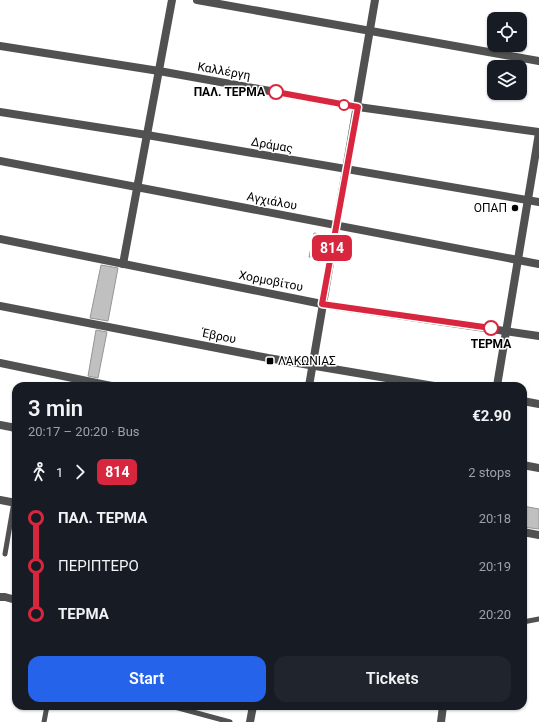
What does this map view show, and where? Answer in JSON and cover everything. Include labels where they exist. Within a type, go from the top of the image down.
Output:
[{"type":"street","points":[[123,264],[172,0]]},
{"type":"street","points":[[197,0],[539,61]]},
{"type":"street","points":[[310,382],[322,304],[358,107],[375,0]]},
{"type":"street","name":"Καλλέργη","points":[[0,46],[158,71],[358,107],[539,132]]},
{"type":"street","name":"Δράμας","points":[[0,112],[147,135],[539,202]]},
{"type":"street","points":[[498,382],[539,132]]},
{"type":"street","name":"Αγχιάλου","points":[[0,161],[539,264]]},
{"type":"street","name":"Χορμοβίτου","points":[[0,239],[322,304],[539,336]]},
{"type":"street","name":"Έβρου","points":[[0,306],[312,366],[410,382]]},
{"type":"street","points":[[0,363],[86,382]]},
{"type":"street","points":[[527,402],[539,404]]},
{"type":"street","points":[[0,425],[12,427]]},
{"type":"street","points":[[527,466],[539,468]]},
{"type":"street","points":[[0,500],[12,502]]},
{"type":"street","points":[[527,533],[539,535]]},
{"type":"street","points":[[0,597],[12,599]]},
{"type":"street","points":[[250,722],[252,710]]},
{"type":"street","points":[[440,722],[442,710]]},
{"type":"lane","points":[[4,554],[12,517]]},
{"type":"lane","points":[[527,621],[539,619]]},
{"type":"lane","points":[[44,722],[46,710]]},
{"type":"lane","points":[[186,710],[230,722]]},
{"type":"building","points":[[314,233],[328,235],[323,259],[309,257]]},
{"type":"building","points":[[101,265],[118,268],[108,321],[90,318]]},
{"type":"building","points":[[96,330],[107,332],[98,378],[88,376]]},
{"type":"building","points":[[527,507],[539,509],[539,529],[527,528]]},
{"type":"bus line","name":"814","points":[[276,92],[358,107],[322,304],[491,328]]},
{"type":"place","name":"ΠΑΛ. ΤΕΡΜΑ","points":[[276,92]]},
{"type":"place","name":"ΟΠΑΠ","points":[[515,208]]},
{"type":"place","name":"ΤΕΡΜΑ","points":[[491,328]]},
{"type":"place","name":"ΛΑΚΩΝΙΑΣ","points":[[270,361]]}]
